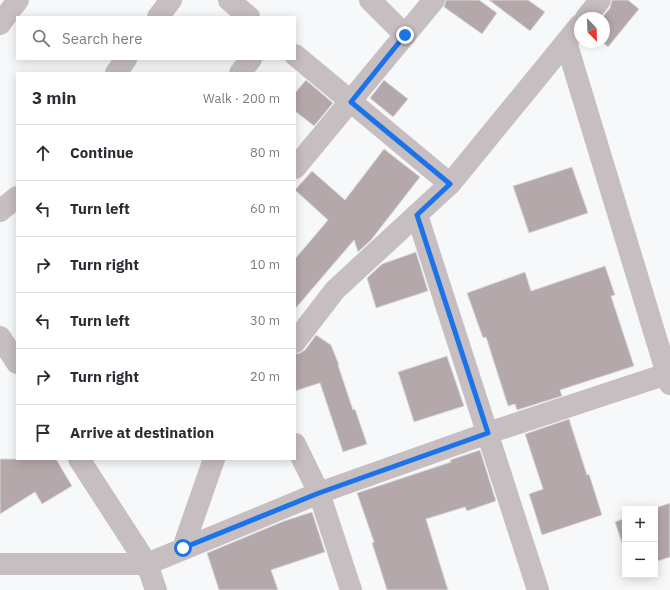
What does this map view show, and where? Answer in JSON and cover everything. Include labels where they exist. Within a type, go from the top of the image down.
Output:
[{"type":"street","points":[[0,24],[18,0]]},
{"type":"street","points":[[159,16],[171,0]]},
{"type":"street","points":[[229,0],[248,16]]},
{"type":"street","points":[[370,0],[405,35]]},
{"type":"street","points":[[296,167],[434,0]]},
{"type":"street","points":[[591,12],[600,0]]},
{"type":"street","points":[[296,341],[335,290],[450,184],[574,32]]},
{"type":"street","points":[[0,564],[147,564],[319,493],[488,433],[669,377],[566,42]]},
{"type":"street","points":[[296,56],[450,184]]},
{"type":"street","points":[[117,72],[125,60]]},
{"type":"street","points":[[241,72],[250,60]]},
{"type":"street","points":[[0,210],[16,198]]},
{"type":"street","points":[[417,215],[538,590]]},
{"type":"street","points":[[0,337],[16,361]]},
{"type":"street","points":[[296,446],[319,493],[351,590]]},
{"type":"street","points":[[80,460],[147,564],[156,590]]},
{"type":"street","points":[[183,548],[214,460]]},
{"type":"building","points":[[446,0],[479,0],[497,13],[482,34],[444,7]]},
{"type":"building","points":[[489,0],[528,0],[545,12],[530,31]]},
{"type":"building","points":[[612,0],[628,0],[639,9],[610,45],[610,12],[607,12],[610,8]]},
{"type":"building","points":[[306,80],[333,103],[314,126],[296,112],[296,92]]},
{"type":"building","points":[[384,80],[408,99],[393,117],[370,98]]},
{"type":"building","points":[[384,149],[420,177],[371,240],[358,252],[354,240],[296,308],[296,258],[328,220],[296,191],[296,189],[312,171],[345,200]]},
{"type":"building","points":[[572,167],[588,213],[529,233],[513,186]]},
{"type":"building","points":[[416,252],[428,291],[376,308],[367,278],[382,264]]},
{"type":"building","points":[[605,266],[615,295],[611,296],[634,366],[560,390],[562,396],[517,410],[515,404],[508,406],[486,337],[483,338],[467,293],[525,272],[531,291]]},
{"type":"building","points":[[316,335],[331,345],[353,410],[355,409],[367,444],[343,452],[320,383],[296,391],[296,354],[305,350]]},
{"type":"building","points":[[447,356],[464,406],[414,422],[398,372]]},
{"type":"building","points":[[569,419],[602,515],[542,535],[529,494],[543,489],[525,434]]},
{"type":"building","points":[[480,450],[496,501],[467,511],[465,507],[426,519],[448,590],[387,590],[372,543],[374,542],[357,493],[451,462],[450,460]]},
{"type":"building","points":[[0,459],[57,460],[72,486],[42,504],[35,492],[0,514]]},
{"type":"building","points":[[670,503],[670,557],[658,561],[658,542],[658,507]]},
{"type":"building","points":[[312,512],[325,552],[271,570],[278,590],[219,590],[207,553],[284,521]]},
{"type":"building","points":[[622,519],[622,543],[615,522]]},
{"type":"route","points":[[183,548],[319,493],[488,433],[417,215],[450,184],[351,102],[405,35]]}]
